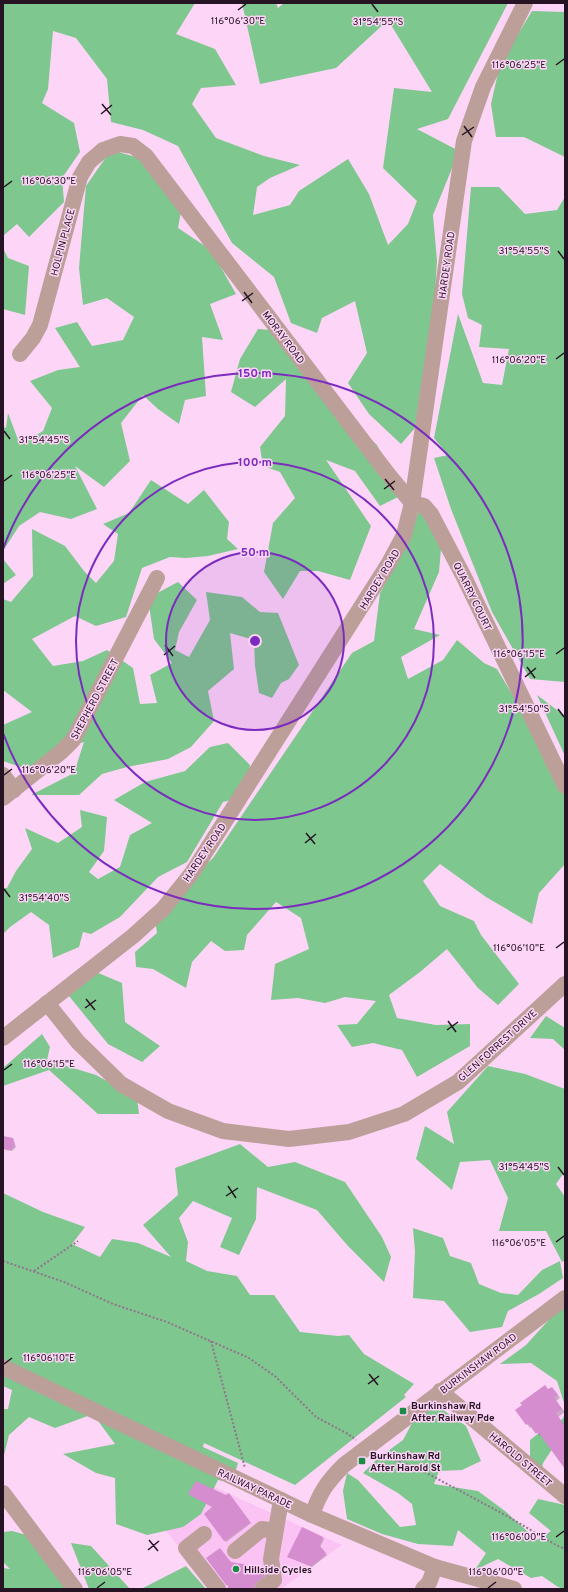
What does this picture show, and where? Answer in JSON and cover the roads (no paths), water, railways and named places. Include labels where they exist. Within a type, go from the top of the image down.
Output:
[{"type":"street","name":"HARDEY ROAD","points":[[3,1038],[133,936],[163,909],[192,873],[390,564],[404,535],[412,503],[464,141],[483,87],[525,3]]},
{"type":"street","name":"MORAY ROAD","points":[[120,144],[133,146],[146,156],[388,474],[412,503]]},
{"type":"street","name":"HOLPIN PLACE","points":[[20,354],[33,338],[40,325],[80,177],[93,158],[103,150],[120,144]]},
{"type":"street","name":"QUARRY COURT","points":[[412,503],[424,506],[431,514],[465,579],[565,786]]},
{"type":"street","name":"SHEPHERD STREET","points":[[8,794],[61,752],[73,740],[157,578]]},
{"type":"street","points":[[3,775],[8,794]]},
{"type":"street","name":"GLEN FORREST DRIVE","points":[[47,1003],[78,1042],[121,1084],[168,1111],[223,1131],[289,1139],[349,1132],[404,1114],[458,1082],[565,984]]},
{"type":"street","name":"BURKINSHAW ROAD","points":[[312,1514],[318,1497],[328,1481],[344,1464],[565,1298]]},
{"type":"street","name":"RAILWAY PARADE","points":[[3,1367],[250,1486],[312,1514],[435,1567],[514,1589]]},
{"type":"street","name":"HAROLD STREET","points":[[440,1391],[565,1496]]},
{"type":"street","points":[[3,1493],[75,1589]]},
{"type":"street","points":[[262,1589],[274,1580],[270,1559],[281,1500]]},
{"type":"street","points":[[235,1551],[262,1529],[275,1531]]},
{"type":"street","points":[[204,1534],[186,1548],[218,1589]]},
{"type":"street","points":[[423,1589],[429,1582],[435,1567]]},
{"type":"place","name":"Burkinshaw Rd After Railway Pde","points":[[403,1411]]},
{"type":"place","name":"Burkinshaw Rd After Harold St","points":[[362,1461]]},
{"type":"place","name":"Hillside Cycles","points":[[236,1569]]}]
